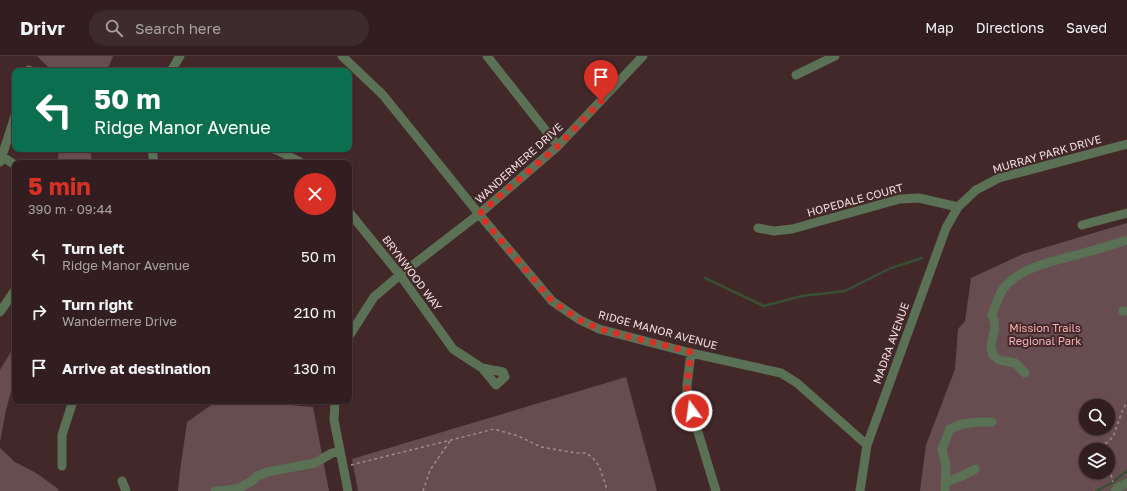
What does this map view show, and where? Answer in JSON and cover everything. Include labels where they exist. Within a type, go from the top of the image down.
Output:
[{"type":"street","points":[[173,68],[180,56]]},
{"type":"street","name":"RIDGE MANOR AVENUE","points":[[342,56],[383,95],[479,214],[552,301],[580,320],[599,329],[782,373],[797,383],[867,445]]},
{"type":"street","name":"WANDERMERE DRIVE","points":[[352,331],[374,297],[479,214],[558,146],[643,56]]},
{"type":"street","points":[[796,75],[836,56]]},
{"type":"street","points":[[493,58],[558,146]]},
{"type":"street","points":[[12,125],[1,160],[12,164]]},
{"type":"street","name":"MURRAY PARK DRIVE","points":[[958,207],[976,190],[999,178],[1127,144]]},
{"type":"street","points":[[283,152],[297,160]]},
{"type":"street","name":"HOPEDALE COURT","points":[[758,228],[774,231],[792,229],[900,199],[919,198],[958,207]]},
{"type":"street","name":"MADRA AVENUE","points":[[860,491],[867,445],[946,228],[958,207]]},
{"type":"street","points":[[1082,225],[1127,213]]},
{"type":"street","name":"BRYNWOOD WAY","points":[[352,216],[400,275],[453,349],[482,368]]},
{"type":"street","points":[[1025,373],[1015,363],[999,360],[993,356],[991,347],[996,322],[992,315],[997,300],[1004,288],[1022,273],[1035,266],[1127,240]]},
{"type":"street","points":[[0,312],[12,294]]},
{"type":"street","points":[[691,352],[687,396],[716,491]]},
{"type":"street","points":[[62,466],[62,434],[72,404]]},
{"type":"street","points":[[335,404],[334,420],[336,452],[343,466],[348,491]]},
{"type":"street","points":[[946,486],[946,466],[942,449],[950,430],[962,424],[992,422]]},
{"type":"street","points":[[215,491],[241,487],[252,481],[257,476],[267,472],[315,462],[336,452]]},
{"type":"street","points":[[946,486],[975,469]]},
{"type":"street","points":[[122,481],[126,491]]},
{"type":"street","points":[[1116,490],[1127,482]]},
{"type":"path","points":[[1106,443],[1113,437],[1122,409],[1127,403]]},
{"type":"path","points":[[343,466],[494,429],[518,436],[541,447],[576,453],[586,453],[593,458],[599,466],[606,486],[606,491]]},
{"type":"path","points":[[423,491],[430,470],[450,441]]},
{"type":"path","points":[[1112,479],[1116,490]]},
{"type":"green space","points":[[37,56],[113,56],[108,68],[49,68]]},
{"type":"green space","points":[[59,152],[90,152],[92,160],[59,160]]},
{"type":"green space","name":"Mission Trails Regional Park","points":[[1127,223],[1127,491],[920,491],[926,445],[955,369],[958,329],[965,321],[971,278],[1023,254]]},
{"type":"green space","points":[[12,350],[12,388],[0,442],[0,370]]},
{"type":"green space","points":[[626,377],[657,491],[358,491],[352,459]]},
{"type":"green space","points":[[213,404],[279,404],[313,407],[329,491],[178,491],[187,422]]},
{"type":"green space","points":[[0,448],[15,462],[36,473],[59,491],[0,491]]},
{"type":"waterway","points":[[705,278],[764,306],[802,296],[845,291],[891,268],[922,258]]},
{"type":"waterway","points":[[1096,491],[1113,482],[1127,471]]},
{"type":"route","points":[[601,101],[558,146],[479,214],[552,301],[580,320],[599,329],[691,352],[687,396],[692,411]]}]
